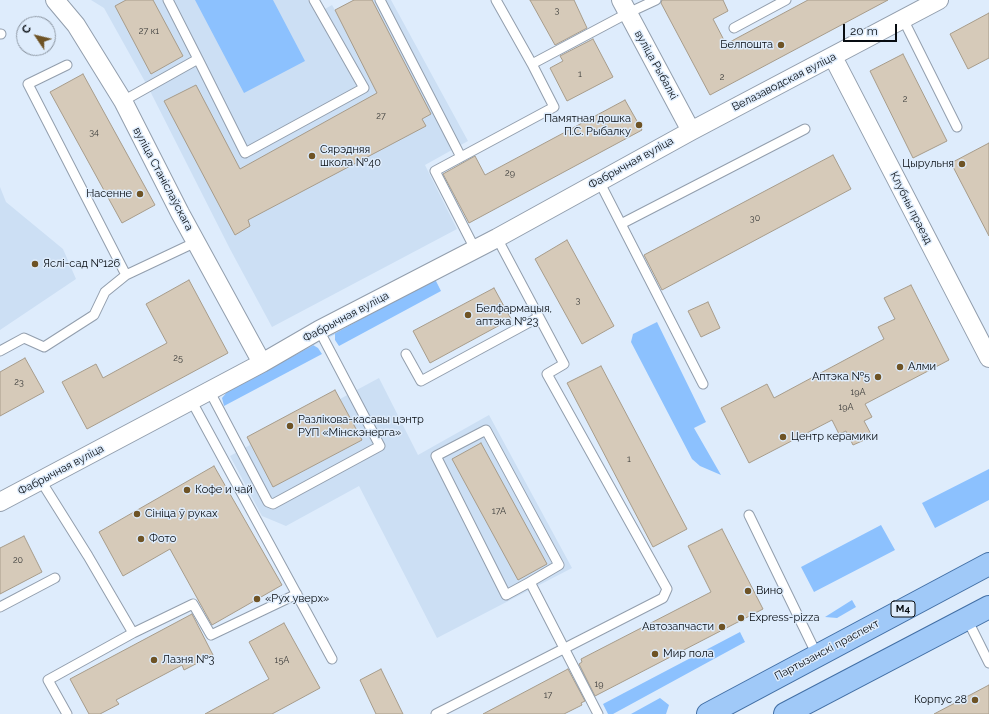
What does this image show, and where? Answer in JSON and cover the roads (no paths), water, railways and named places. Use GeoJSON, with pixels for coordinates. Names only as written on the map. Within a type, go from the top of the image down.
{"type":"FeatureCollection","features":[{"type":"Feature","properties":{"kind":"main road","name":"Партызанскі праспект"},"geometry":{"type":"LineString","coordinates":[[708,714],[989,564]]}},
{"type":"Feature","properties":{"kind":"main road"},"geometry":{"type":"LineString","coordinates":[[785,714],[989,607]]}},
{"type":"Feature","properties":{"kind":"street","name":"вуліца Станіслаўскага"},"geometry":{"type":"LineString","coordinates":[[55,0],[76,25],[123,101],[196,242],[262,363]]}},
{"type":"Feature","properties":{"kind":"street","name":"Велазаводская вуліца"},"geometry":{"type":"LineString","coordinates":[[691,130],[833,57],[910,10],[939,0]]}},
{"type":"Feature","properties":{"kind":"street","name":"вуліца Рыбалкі"},"geometry":{"type":"LineString","coordinates":[[624,7],[691,130]]}},
{"type":"Feature","properties":{"kind":"street","name":"Клубны праезд"},"geometry":{"type":"LineString","coordinates":[[833,57],[989,358]]}},
{"type":"Feature","properties":{"kind":"street","name":"Фабрычная вуліца"},"geometry":{"type":"LineString","coordinates":[[0,502],[262,363],[319,330],[475,250],[691,130]]}},
{"type":"Feature","properties":{"kind":"lane"},"geometry":{"type":"LineString","coordinates":[[168,0],[245,153],[364,88],[314,0]]}},
{"type":"Feature","properties":{"kind":"lane"},"geometry":{"type":"LineString","coordinates":[[380,0],[462,157]]}},
{"type":"Feature","properties":{"kind":"lane"},"geometry":{"type":"LineString","coordinates":[[475,250],[435,171],[554,107],[496,0]]}},
{"type":"Feature","properties":{"kind":"lane"},"geometry":{"type":"LineString","coordinates":[[532,64],[624,7],[656,0]]}},
{"type":"Feature","properties":{"kind":"lane"},"geometry":{"type":"LineString","coordinates":[[734,28],[786,0]]}},
{"type":"Feature","properties":{"kind":"lane"},"geometry":{"type":"LineString","coordinates":[[910,10],[957,127]]}},
{"type":"Feature","properties":{"kind":"lane"},"geometry":{"type":"LineString","coordinates":[[123,101],[198,59]]}},
{"type":"Feature","properties":{"kind":"lane"},"geometry":{"type":"LineString","coordinates":[[67,65],[28,84],[126,275]]}},
{"type":"Feature","properties":{"kind":"lane"},"geometry":{"type":"LineString","coordinates":[[621,224],[805,129]]}},
{"type":"Feature","properties":{"kind":"lane"},"geometry":{"type":"LineString","coordinates":[[599,181],[703,384]]}},
{"type":"Feature","properties":{"kind":"lane"},"geometry":{"type":"LineString","coordinates":[[436,714],[564,650],[663,598],[666,589],[547,374],[564,364],[497,238]]}},
{"type":"Feature","properties":{"kind":"lane"},"geometry":{"type":"LineString","coordinates":[[0,351],[24,338],[44,348],[94,315],[105,292],[126,275],[196,242]]}},
{"type":"Feature","properties":{"kind":"lane"},"geometry":{"type":"LineString","coordinates":[[406,354],[421,381],[539,317]]}},
{"type":"Feature","properties":{"kind":"lane"},"geometry":{"type":"LineString","coordinates":[[209,390],[268,502],[273,504],[380,446],[319,330]]}},
{"type":"Feature","properties":{"kind":"lane"},"geometry":{"type":"LineString","coordinates":[[191,400],[332,659]]}},
{"type":"Feature","properties":{"kind":"lane"},"geometry":{"type":"LineString","coordinates":[[486,430],[559,565],[530,582],[506,595],[436,456],[486,430]]}},
{"type":"Feature","properties":{"kind":"lane"},"geometry":{"type":"LineString","coordinates":[[42,481],[133,633]]}},
{"type":"Feature","properties":{"kind":"lane"},"geometry":{"type":"LineString","coordinates":[[749,515],[817,655]]}},
{"type":"Feature","properties":{"kind":"lane"},"geometry":{"type":"LineString","coordinates":[[0,607],[55,578]]}},
{"type":"Feature","properties":{"kind":"lane"},"geometry":{"type":"LineString","coordinates":[[530,582],[598,714]]}},
{"type":"Feature","properties":{"kind":"lane"},"geometry":{"type":"LineString","coordinates":[[67,714],[48,680],[133,633],[192,604],[211,635],[297,594]]}},
{"type":"Feature","properties":{"kind":"lane"},"geometry":{"type":"LineString","coordinates":[[967,619],[989,663]]}},
{"type":"Feature","properties":{"kind":"place","name":"Белпошта"},"geometry":{"type":"Point","coordinates":[781,45]}},
{"type":"Feature","properties":{"kind":"place","name":"Памятная дошка П.С. Рыбалку"},"geometry":{"type":"Point","coordinates":[639,125]}},
{"type":"Feature","properties":{"kind":"place","name":"Сярэдняя школа №40"},"geometry":{"type":"Point","coordinates":[312,156]}},
{"type":"Feature","properties":{"kind":"place","name":"Цырульня"},"geometry":{"type":"Point","coordinates":[962,164]}},
{"type":"Feature","properties":{"kind":"place","name":"Насенне"},"geometry":{"type":"Point","coordinates":[140,194]}},
{"type":"Feature","properties":{"kind":"place","name":"Яслі-сад №126"},"geometry":{"type":"Point","coordinates":[35,264]}},
{"type":"Feature","properties":{"kind":"place","name":"Белфармацыя, аптэка №23"},"geometry":{"type":"Point","coordinates":[468,315]}},
{"type":"Feature","properties":{"kind":"place","name":"Алми"},"geometry":{"type":"Point","coordinates":[900,367]}},
{"type":"Feature","properties":{"kind":"place","name":"Аптэка №5"},"geometry":{"type":"Point","coordinates":[878,377]}},
{"type":"Feature","properties":{"kind":"place","name":"Разлікова-касавы цэнтр РУП «Мінскэнерга»"},"geometry":{"type":"Point","coordinates":[290,426]}},
{"type":"Feature","properties":{"kind":"place","name":"Центр керамики"},"geometry":{"type":"Point","coordinates":[783,437]}},
{"type":"Feature","properties":{"kind":"place","name":"Кофе и чай"},"geometry":{"type":"Point","coordinates":[187,490]}},
{"type":"Feature","properties":{"kind":"place","name":"Сініца ў руках"},"geometry":{"type":"Point","coordinates":[137,514]}},
{"type":"Feature","properties":{"kind":"place","name":"Фото"},"geometry":{"type":"Point","coordinates":[141,539]}},
{"type":"Feature","properties":{"kind":"place","name":"Вино"},"geometry":{"type":"Point","coordinates":[748,591]}},
{"type":"Feature","properties":{"kind":"place","name":"«Рух уверх»"},"geometry":{"type":"Point","coordinates":[257,599]}},
{"type":"Feature","properties":{"kind":"place","name":"Express-pizza"},"geometry":{"type":"Point","coordinates":[741,618]}},
{"type":"Feature","properties":{"kind":"place","name":"Автозапчасти"},"geometry":{"type":"Point","coordinates":[722,627]}},
{"type":"Feature","properties":{"kind":"place","name":"Мир пола"},"geometry":{"type":"Point","coordinates":[655,654]}},
{"type":"Feature","properties":{"kind":"place","name":"Лазня №3"},"geometry":{"type":"Point","coordinates":[154,660]}},
{"type":"Feature","properties":{"kind":"place","name":"Корпус 28"},"geometry":{"type":"Point","coordinates":[975,700]}}]}
